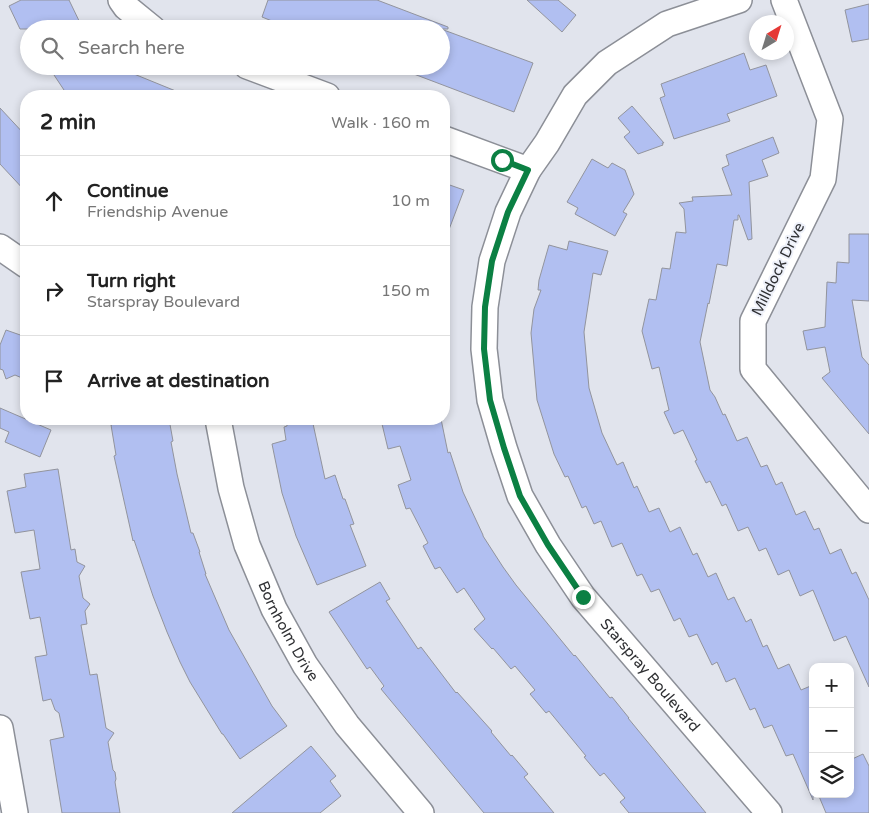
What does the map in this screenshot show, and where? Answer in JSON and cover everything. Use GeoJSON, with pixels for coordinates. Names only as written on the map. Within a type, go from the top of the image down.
{"type":"FeatureCollection","features":[{"type":"Feature","properties":{"kind":"street"},"geometry":{"type":"LineString","coordinates":[[121,0],[126,8],[141,20]]}},
{"type":"Feature","properties":{"kind":"street","name":"Starspray Boulevard"},"geometry":{"type":"LineString","coordinates":[[739,0],[667,24],[607,63],[575,95],[528,170],[508,212],[492,261],[485,307],[484,349],[490,400],[504,448],[520,496],[548,545],[583,597],[769,813]]}},
{"type":"Feature","properties":{"kind":"street","name":"Milldock Drive"},"geometry":{"type":"LineString","coordinates":[[784,0],[830,119],[823,179],[753,321],[753,369],[869,510]]}},
{"type":"Feature","properties":{"kind":"street"},"geometry":{"type":"LineString","coordinates":[[257,75],[272,87],[290,90]]}},
{"type":"Feature","properties":{"kind":"street"},"geometry":{"type":"LineString","coordinates":[[450,141],[528,170]]}},
{"type":"Feature","properties":{"kind":"street","name":"Bornholm Drive"},"geometry":{"type":"LineString","coordinates":[[219,425],[230,488],[247,545],[274,609],[305,666],[347,726],[410,809]]}},
{"type":"Feature","properties":{"kind":"street"},"geometry":{"type":"LineString","coordinates":[[0,728],[15,813]]}},
{"type":"Feature","properties":{"kind":"building"},"geometry":{"type":"Polygon","coordinates":[[[21,0],[69,0],[79,20],[20,20],[20,29],[9,6],[21,0]]]}},
{"type":"Feature","properties":{"kind":"building"},"geometry":{"type":"Polygon","coordinates":[[[268,0],[377,0],[430,20],[270,20],[262,17],[268,0]]]}},
{"type":"Feature","properties":{"kind":"building"},"geometry":{"type":"Polygon","coordinates":[[[527,0],[558,0],[576,15],[562,32],[527,0]]]}},
{"type":"Feature","properties":{"kind":"building"},"geometry":{"type":"Polygon","coordinates":[[[869,4],[869,39],[852,42],[845,10],[869,4]]]}},
{"type":"Feature","properties":{"kind":"building"},"geometry":{"type":"Polygon","coordinates":[[[450,32],[533,63],[514,112],[416,75],[450,75],[450,32]]]}},
{"type":"Feature","properties":{"kind":"building"},"geometry":{"type":"Polygon","coordinates":[[[744,53],[750,70],[766,65],[777,96],[727,114],[730,121],[674,139],[660,98],[665,96],[661,84],[744,53]]]}},
{"type":"Feature","properties":{"kind":"building"},"geometry":{"type":"Polygon","coordinates":[[[54,75],[136,75],[173,90],[64,90],[54,75]]]}},
{"type":"Feature","properties":{"kind":"building"},"geometry":{"type":"Polygon","coordinates":[[[632,106],[664,143],[662,143],[663,145],[638,154],[624,137],[630,132],[618,118],[632,106]]]}},
{"type":"Feature","properties":{"kind":"building"},"geometry":{"type":"Polygon","coordinates":[[[0,108],[20,130],[20,186],[0,164],[0,108]]]}},
{"type":"Feature","properties":{"kind":"building"},"geometry":{"type":"Polygon","coordinates":[[[773,137],[779,153],[762,160],[768,176],[749,182],[752,239],[748,240],[738,215],[738,220],[734,220],[727,266],[717,264],[700,342],[710,390],[723,415],[725,414],[737,441],[747,437],[761,467],[767,465],[776,485],[782,482],[796,515],[805,511],[814,530],[819,528],[830,554],[841,549],[852,574],[856,572],[869,600],[869,687],[846,636],[834,641],[813,590],[800,596],[789,570],[778,575],[766,548],[759,551],[748,527],[738,531],[726,504],[722,506],[710,481],[706,483],[683,430],[674,434],[664,412],[669,410],[659,367],[652,369],[642,331],[649,299],[656,300],[662,268],[670,269],[676,232],[686,233],[684,209],[679,203],[693,201],[692,197],[732,195],[722,168],[729,165],[726,155],[773,137]]]}},
{"type":"Feature","properties":{"kind":"building"},"geometry":{"type":"Polygon","coordinates":[[[592,159],[608,168],[612,163],[625,170],[634,194],[623,212],[627,214],[615,236],[575,214],[578,208],[567,202],[592,159]]]}},
{"type":"Feature","properties":{"kind":"building"},"geometry":{"type":"Polygon","coordinates":[[[450,185],[464,190],[450,227],[450,185]]]}},
{"type":"Feature","properties":{"kind":"building"},"geometry":{"type":"Polygon","coordinates":[[[849,234],[869,234],[869,301],[852,300],[862,357],[869,365],[869,434],[822,378],[830,372],[825,347],[807,350],[803,331],[825,327],[827,282],[836,283],[837,262],[849,263],[849,234]]]}},
{"type":"Feature","properties":{"kind":"building"},"geometry":{"type":"Polygon","coordinates":[[[569,241],[608,251],[601,275],[593,273],[584,332],[589,388],[602,433],[617,465],[623,462],[634,488],[637,486],[649,512],[659,508],[670,532],[680,527],[693,555],[697,553],[708,577],[716,573],[728,600],[734,597],[746,622],[751,619],[763,647],[767,645],[778,669],[789,664],[801,690],[809,687],[809,791],[793,754],[786,756],[772,725],[764,728],[755,708],[750,710],[735,678],[726,682],[717,662],[712,665],[697,634],[689,637],[680,618],[674,621],[659,589],[651,592],[642,574],[637,576],[622,543],[612,547],[601,521],[594,524],[586,506],[582,508],[568,476],[565,477],[554,454],[537,400],[531,333],[534,309],[541,290],[538,290],[539,280],[549,245],[567,250],[569,241]]]}},
{"type":"Feature","properties":{"kind":"building"},"geometry":{"type":"Polygon","coordinates":[[[6,330],[20,335],[20,377],[15,375],[6,379],[3,370],[0,369],[0,345],[6,330]]]}},
{"type":"Feature","properties":{"kind":"building"},"geometry":{"type":"Polygon","coordinates":[[[0,408],[20,417],[20,425],[39,425],[51,430],[40,457],[5,442],[9,432],[0,428],[0,408]]]}},
{"type":"Feature","properties":{"kind":"building"},"geometry":{"type":"Polygon","coordinates":[[[111,425],[170,425],[177,474],[191,533],[193,533],[200,552],[205,574],[229,630],[272,706],[287,726],[240,759],[190,682],[153,596],[133,541],[114,456],[116,455],[111,425]]]}},
{"type":"Feature","properties":{"kind":"building"},"geometry":{"type":"Polygon","coordinates":[[[313,425],[325,479],[335,475],[354,524],[350,525],[366,566],[317,585],[296,536],[282,493],[272,444],[286,440],[284,427],[313,425]]]}},
{"type":"Feature","properties":{"kind":"building"},"geometry":{"type":"Polygon","coordinates":[[[382,425],[442,425],[448,453],[450,452],[463,492],[483,536],[503,567],[574,656],[610,698],[612,697],[706,813],[629,813],[620,802],[625,798],[604,773],[600,776],[549,711],[546,713],[530,694],[535,690],[515,666],[511,669],[474,629],[485,619],[464,588],[457,593],[440,567],[435,569],[423,546],[428,543],[410,508],[406,509],[398,485],[411,480],[400,446],[388,449],[382,425]]]}},
{"type":"Feature","properties":{"kind":"building"},"geometry":{"type":"Polygon","coordinates":[[[58,469],[71,550],[75,549],[77,562],[85,566],[79,576],[83,598],[90,604],[85,611],[87,624],[81,625],[90,675],[97,674],[106,728],[114,733],[108,742],[115,772],[120,813],[62,813],[50,740],[64,737],[59,713],[55,710],[51,699],[43,701],[35,657],[47,655],[40,617],[30,619],[21,572],[40,569],[34,530],[15,533],[7,491],[26,487],[24,474],[58,469]]]}},
{"type":"Feature","properties":{"kind":"building"},"geometry":{"type":"Polygon","coordinates":[[[380,582],[390,599],[386,601],[418,649],[421,647],[456,693],[492,731],[528,774],[524,777],[554,813],[484,813],[381,689],[384,686],[370,667],[367,669],[329,612],[380,582]]]}},
{"type":"Feature","properties":{"kind":"building"},"geometry":{"type":"Polygon","coordinates":[[[311,746],[336,776],[330,781],[341,796],[320,813],[232,813],[311,746]]]}},
{"type":"Feature","properties":{"kind":"building"},"geometry":{"type":"Polygon","coordinates":[[[863,754],[869,766],[869,813],[826,813],[820,798],[854,798],[854,758],[863,754]]]}},
{"type":"Feature","properties":{"kind":"route"},"geometry":{"type":"LineString","coordinates":[[502,160],[528,170],[508,212],[492,261],[485,307],[484,349],[490,400],[520,496],[548,545],[583,597]]}}]}
